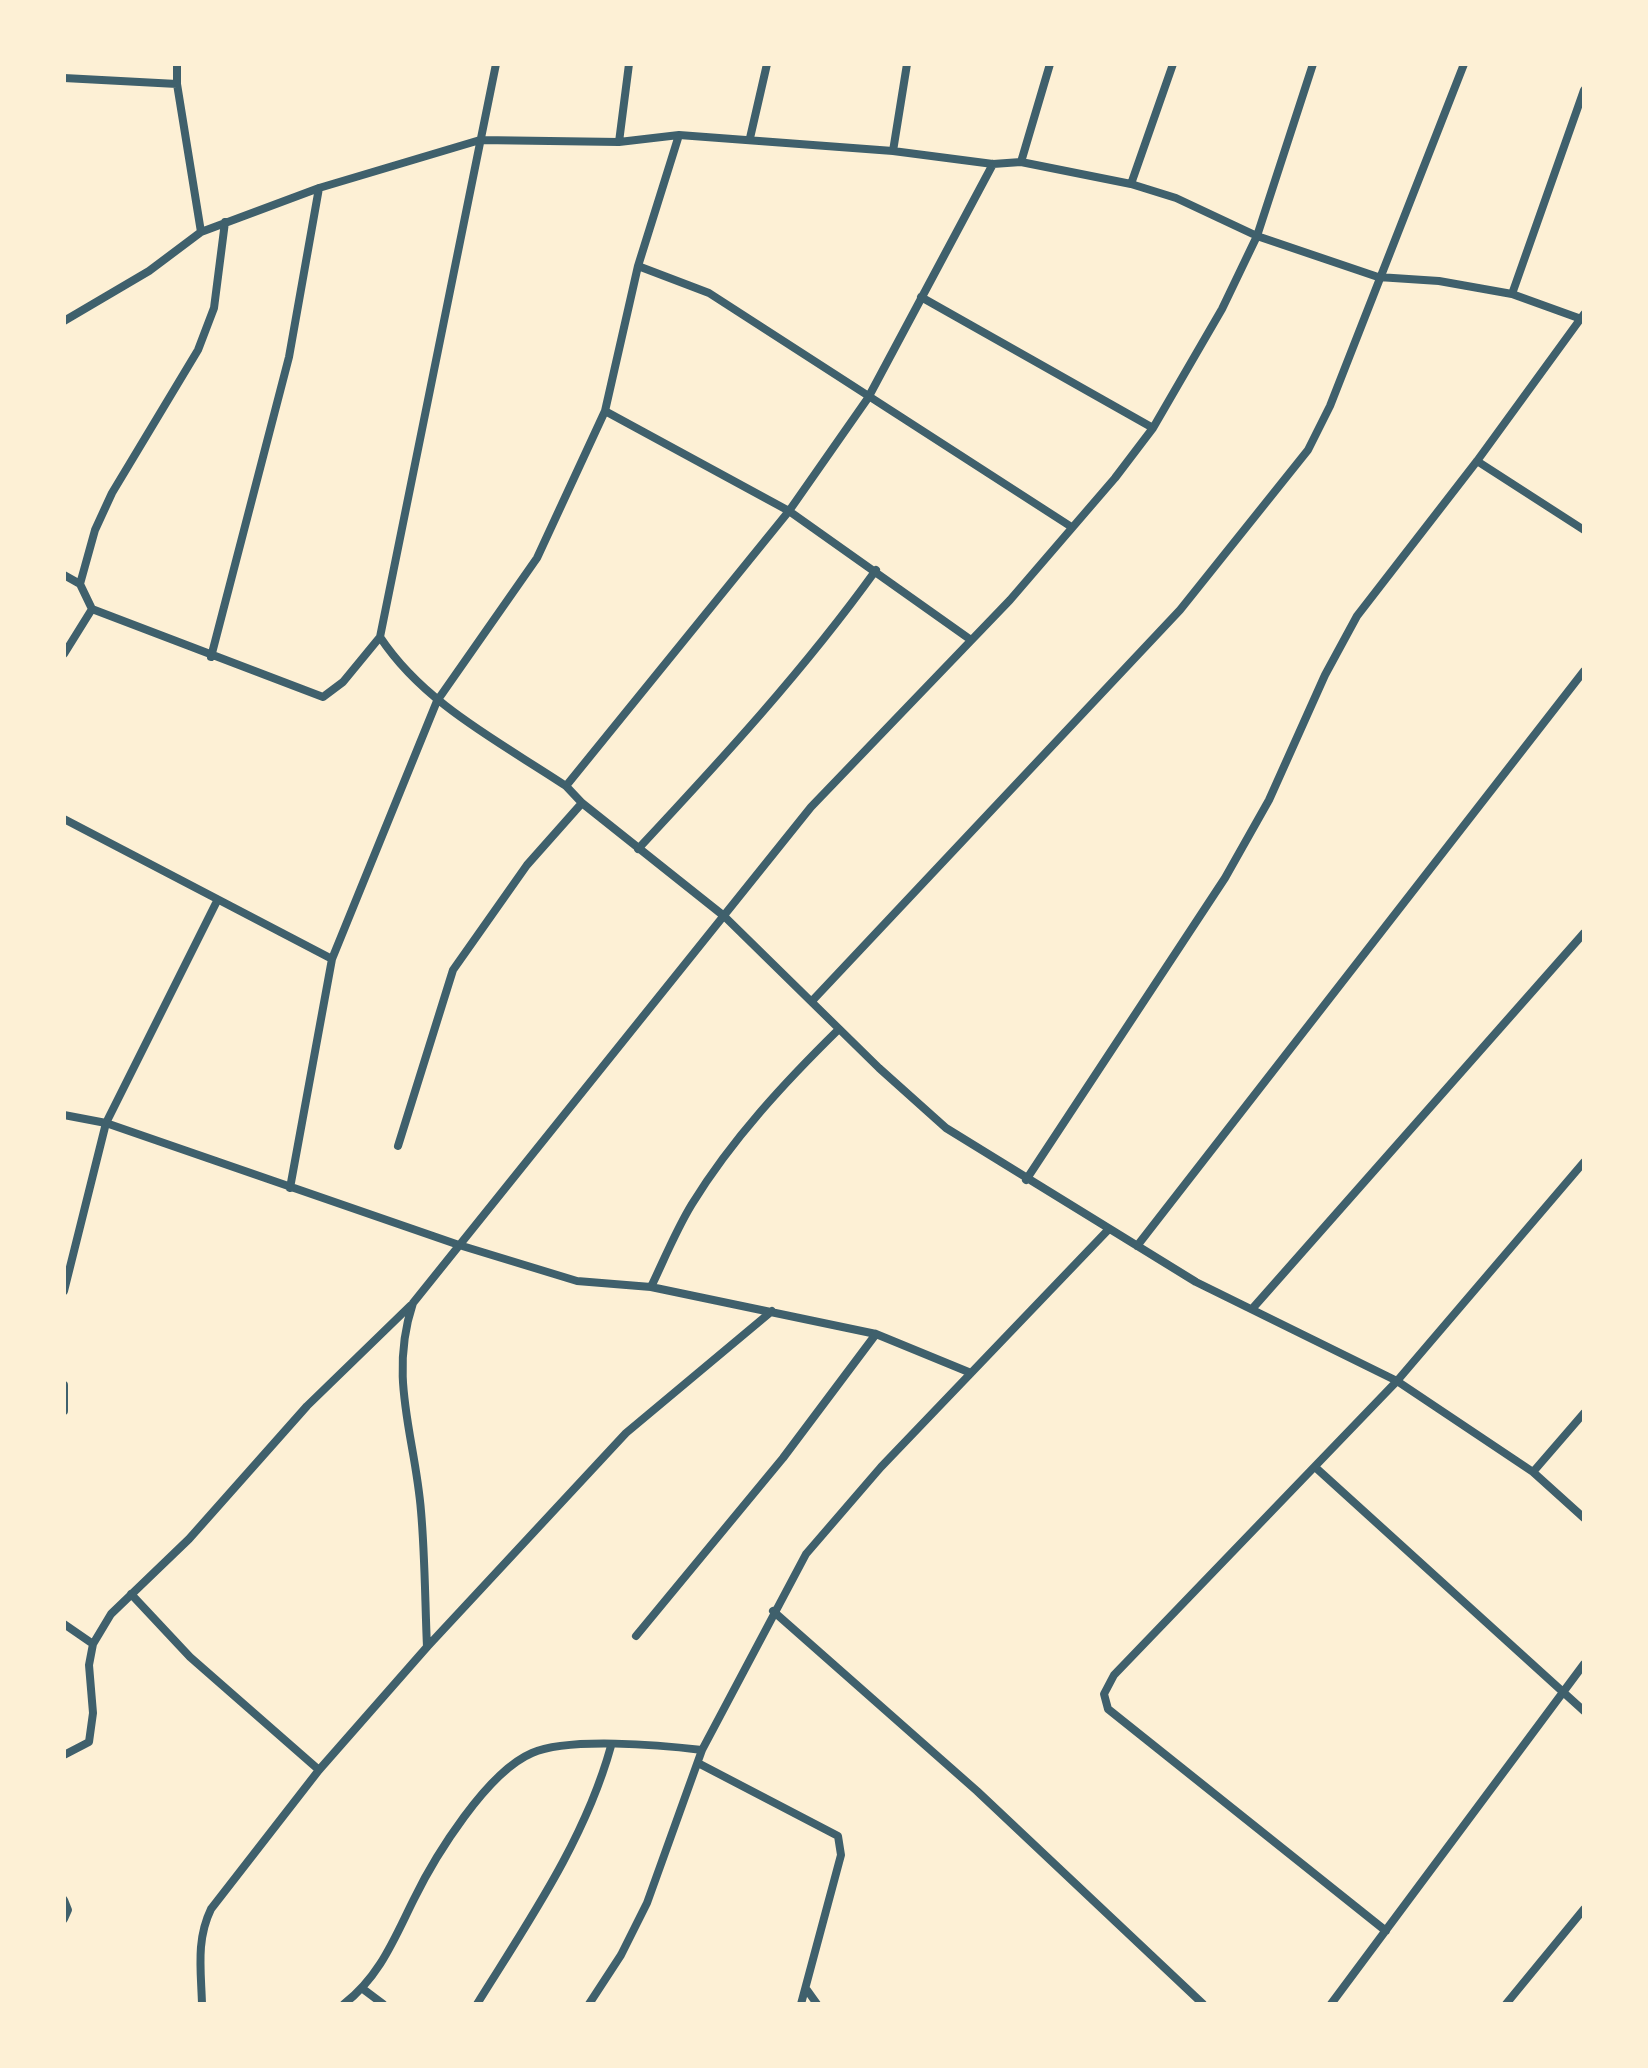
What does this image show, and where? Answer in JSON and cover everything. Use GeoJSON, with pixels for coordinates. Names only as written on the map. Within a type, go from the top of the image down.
{"type":"FeatureCollection","features":[{"type":"Feature","properties":{"kind":"street"},"geometry":{"type":"LineString","coordinates":[[177,64],[177,84],[201,232]]}},
{"type":"Feature","properties":{"kind":"street"},"geometry":{"type":"LineString","coordinates":[[64,575],[80,584],[92,609],[211,657],[323,697],[343,682],[380,637],[496,64]]}},
{"type":"Feature","properties":{"kind":"street"},"geometry":{"type":"LineString","coordinates":[[619,142],[629,64]]}},
{"type":"Feature","properties":{"kind":"street"},"geometry":{"type":"LineString","coordinates":[[750,138],[767,64]]}},
{"type":"Feature","properties":{"kind":"street"},"geometry":{"type":"LineString","coordinates":[[893,151],[907,64]]}},
{"type":"Feature","properties":{"kind":"street"},"geometry":{"type":"LineString","coordinates":[[1021,162],[1050,64]]}},
{"type":"Feature","properties":{"kind":"street"},"geometry":{"type":"LineString","coordinates":[[1131,184],[1173,64]]}},
{"type":"Feature","properties":{"kind":"street"},"geometry":{"type":"LineString","coordinates":[[64,1755],[89,1742],[93,1727],[89,1665],[93,1644],[111,1614],[189,1539],[307,1406],[413,1303],[811,807],[1010,600],[1070,526],[1115,478],[1153,428],[1222,309],[1257,236],[1313,64]]}},
{"type":"Feature","properties":{"kind":"street"},"geometry":{"type":"LineString","coordinates":[[812,1001],[1180,610],[1256,519],[1308,450],[1330,406],[1464,64]]}},
{"type":"Feature","properties":{"kind":"street"},"geometry":{"type":"LineString","coordinates":[[64,78],[177,84]]}},
{"type":"Feature","properties":{"kind":"street"},"geometry":{"type":"LineString","coordinates":[[1512,294],[1584,90]]}},
{"type":"Feature","properties":{"kind":"street"},"geometry":{"type":"LineString","coordinates":[[290,1188],[332,959],[437,701],[537,558],[605,411],[638,266],[679,135]]}},
{"type":"Feature","properties":{"kind":"street"},"geometry":{"type":"LineString","coordinates":[[64,321],[149,271],[201,232],[319,188],[480,140],[619,142],[679,135],[893,151],[993,164],[1021,162],[1131,184],[1176,198],[1257,236],[1378,277],[1439,281],[1512,294],[1583,318],[1357,616],[1325,675],[1269,800],[1225,878],[1026,1180]]}},
{"type":"Feature","properties":{"kind":"street"},"geometry":{"type":"LineString","coordinates":[[566,786],[789,511],[868,398],[993,164]]}},
{"type":"Feature","properties":{"kind":"street"},"geometry":{"type":"LineString","coordinates":[[211,657],[289,357],[319,188]]}},
{"type":"Feature","properties":{"kind":"street"},"geometry":{"type":"LineString","coordinates":[[80,584],[95,530],[112,493],[198,350],[214,308],[225,222]]}},
{"type":"Feature","properties":{"kind":"street"},"geometry":{"type":"LineString","coordinates":[[638,266],[709,293],[1070,526]]}},
{"type":"Feature","properties":{"kind":"street"},"geometry":{"type":"LineString","coordinates":[[921,297],[1153,428]]}},
{"type":"Feature","properties":{"kind":"street"},"geometry":{"type":"LineString","coordinates":[[605,411],[789,511],[971,640]]}},
{"type":"Feature","properties":{"kind":"street"},"geometry":{"type":"LineString","coordinates":[[1477,461],[1584,530]]}},
{"type":"Feature","properties":{"kind":"street"},"geometry":{"type":"LineString","coordinates":[[638,849],[776,699],[826,639],[876,570]]}},
{"type":"Feature","properties":{"kind":"street"},"geometry":{"type":"LineString","coordinates":[[64,654],[92,609]]}},
{"type":"Feature","properties":{"kind":"street"},"geometry":{"type":"LineString","coordinates":[[380,637],[394,659],[437,701],[566,786],[582,803],[724,916],[946,1128],[1196,1282],[1397,1381],[1533,1472],[1584,1518]]}},
{"type":"Feature","properties":{"kind":"street"},"geometry":{"type":"LineString","coordinates":[[1137,1246],[1584,671]]}},
{"type":"Feature","properties":{"kind":"street"},"geometry":{"type":"LineString","coordinates":[[398,1146],[453,970],[527,865],[582,803]]}},
{"type":"Feature","properties":{"kind":"street"},"geometry":{"type":"LineString","coordinates":[[64,819],[332,959]]}},
{"type":"Feature","properties":{"kind":"street"},"geometry":{"type":"LineString","coordinates":[[64,1291],[106,1123],[217,901]]}},
{"type":"Feature","properties":{"kind":"street"},"geometry":{"type":"LineString","coordinates":[[1252,1309],[1584,933]]}},
{"type":"Feature","properties":{"kind":"street"},"geometry":{"type":"LineString","coordinates":[[651,1287],[691,1205],[754,1120],[839,1029]]}},
{"type":"Feature","properties":{"kind":"street"},"geometry":{"type":"LineString","coordinates":[[64,1115],[106,1123],[459,1245],[577,1281],[651,1287],[876,1334],[971,1373]]}},
{"type":"Feature","properties":{"kind":"street"},"geometry":{"type":"LineString","coordinates":[[1386,1931],[1108,1709],[1104,1694],[1114,1675],[1397,1381],[1584,1162]]}},
{"type":"Feature","properties":{"kind":"street"},"geometry":{"type":"LineString","coordinates":[[589,2004],[621,1955],[647,1903],[702,1750],[773,1611],[806,1554],[881,1467],[1108,1230]]}},
{"type":"Feature","properties":{"kind":"street"},"geometry":{"type":"LineString","coordinates":[[413,1303],[403,1334],[400,1363],[406,1422],[421,1508],[427,1647]]}},
{"type":"Feature","properties":{"kind":"street"},"geometry":{"type":"LineString","coordinates":[[202,2004],[199,1948],[203,1926],[211,1909],[319,1770],[427,1647],[626,1433],[772,1311]]}},
{"type":"Feature","properties":{"kind":"street"},"geometry":{"type":"LineString","coordinates":[[636,1636],[783,1458],[876,1334]]}},
{"type":"Feature","properties":{"kind":"street"},"geometry":{"type":"LineString","coordinates":[[64,1385],[64,1411]]}},
{"type":"Feature","properties":{"kind":"street"},"geometry":{"type":"LineString","coordinates":[[1533,1472],[1584,1413]]}},
{"type":"Feature","properties":{"kind":"street"},"geometry":{"type":"LineString","coordinates":[[1315,1467],[1584,1711]]}},
{"type":"Feature","properties":{"kind":"street"},"geometry":{"type":"LineString","coordinates":[[131,1594],[154,1623],[190,1657],[319,1770]]}},
{"type":"Feature","properties":{"kind":"street"},"geometry":{"type":"LineString","coordinates":[[773,1611],[977,1791],[1203,2004]]}},
{"type":"Feature","properties":{"kind":"street"},"geometry":{"type":"LineString","coordinates":[[64,1624],[93,1644]]}},
{"type":"Feature","properties":{"kind":"street"},"geometry":{"type":"LineString","coordinates":[[1331,2004],[1584,1664]]}},
{"type":"Feature","properties":{"kind":"street"},"geometry":{"type":"LineString","coordinates":[[344,2004],[363,1989],[378,1971],[415,1896],[446,1845],[502,1775],[531,1753],[563,1745],[653,1744],[702,1750]]}},
{"type":"Feature","properties":{"kind":"street"},"geometry":{"type":"LineString","coordinates":[[477,2004],[544,1897],[599,1790],[611,1746]]}},
{"type":"Feature","properties":{"kind":"street"},"geometry":{"type":"LineString","coordinates":[[698,1763],[838,1836],[841,1841],[841,1855],[801,2004]]}},
{"type":"Feature","properties":{"kind":"street"},"geometry":{"type":"LineString","coordinates":[[64,1900],[68,1910],[64,1919]]}},
{"type":"Feature","properties":{"kind":"street"},"geometry":{"type":"LineString","coordinates":[[1506,2004],[1584,1909]]}},
{"type":"Feature","properties":{"kind":"street"},"geometry":{"type":"LineString","coordinates":[[363,1989],[383,2004]]}},
{"type":"Feature","properties":{"kind":"street"},"geometry":{"type":"LineString","coordinates":[[807,1990],[817,2004]]}}]}
